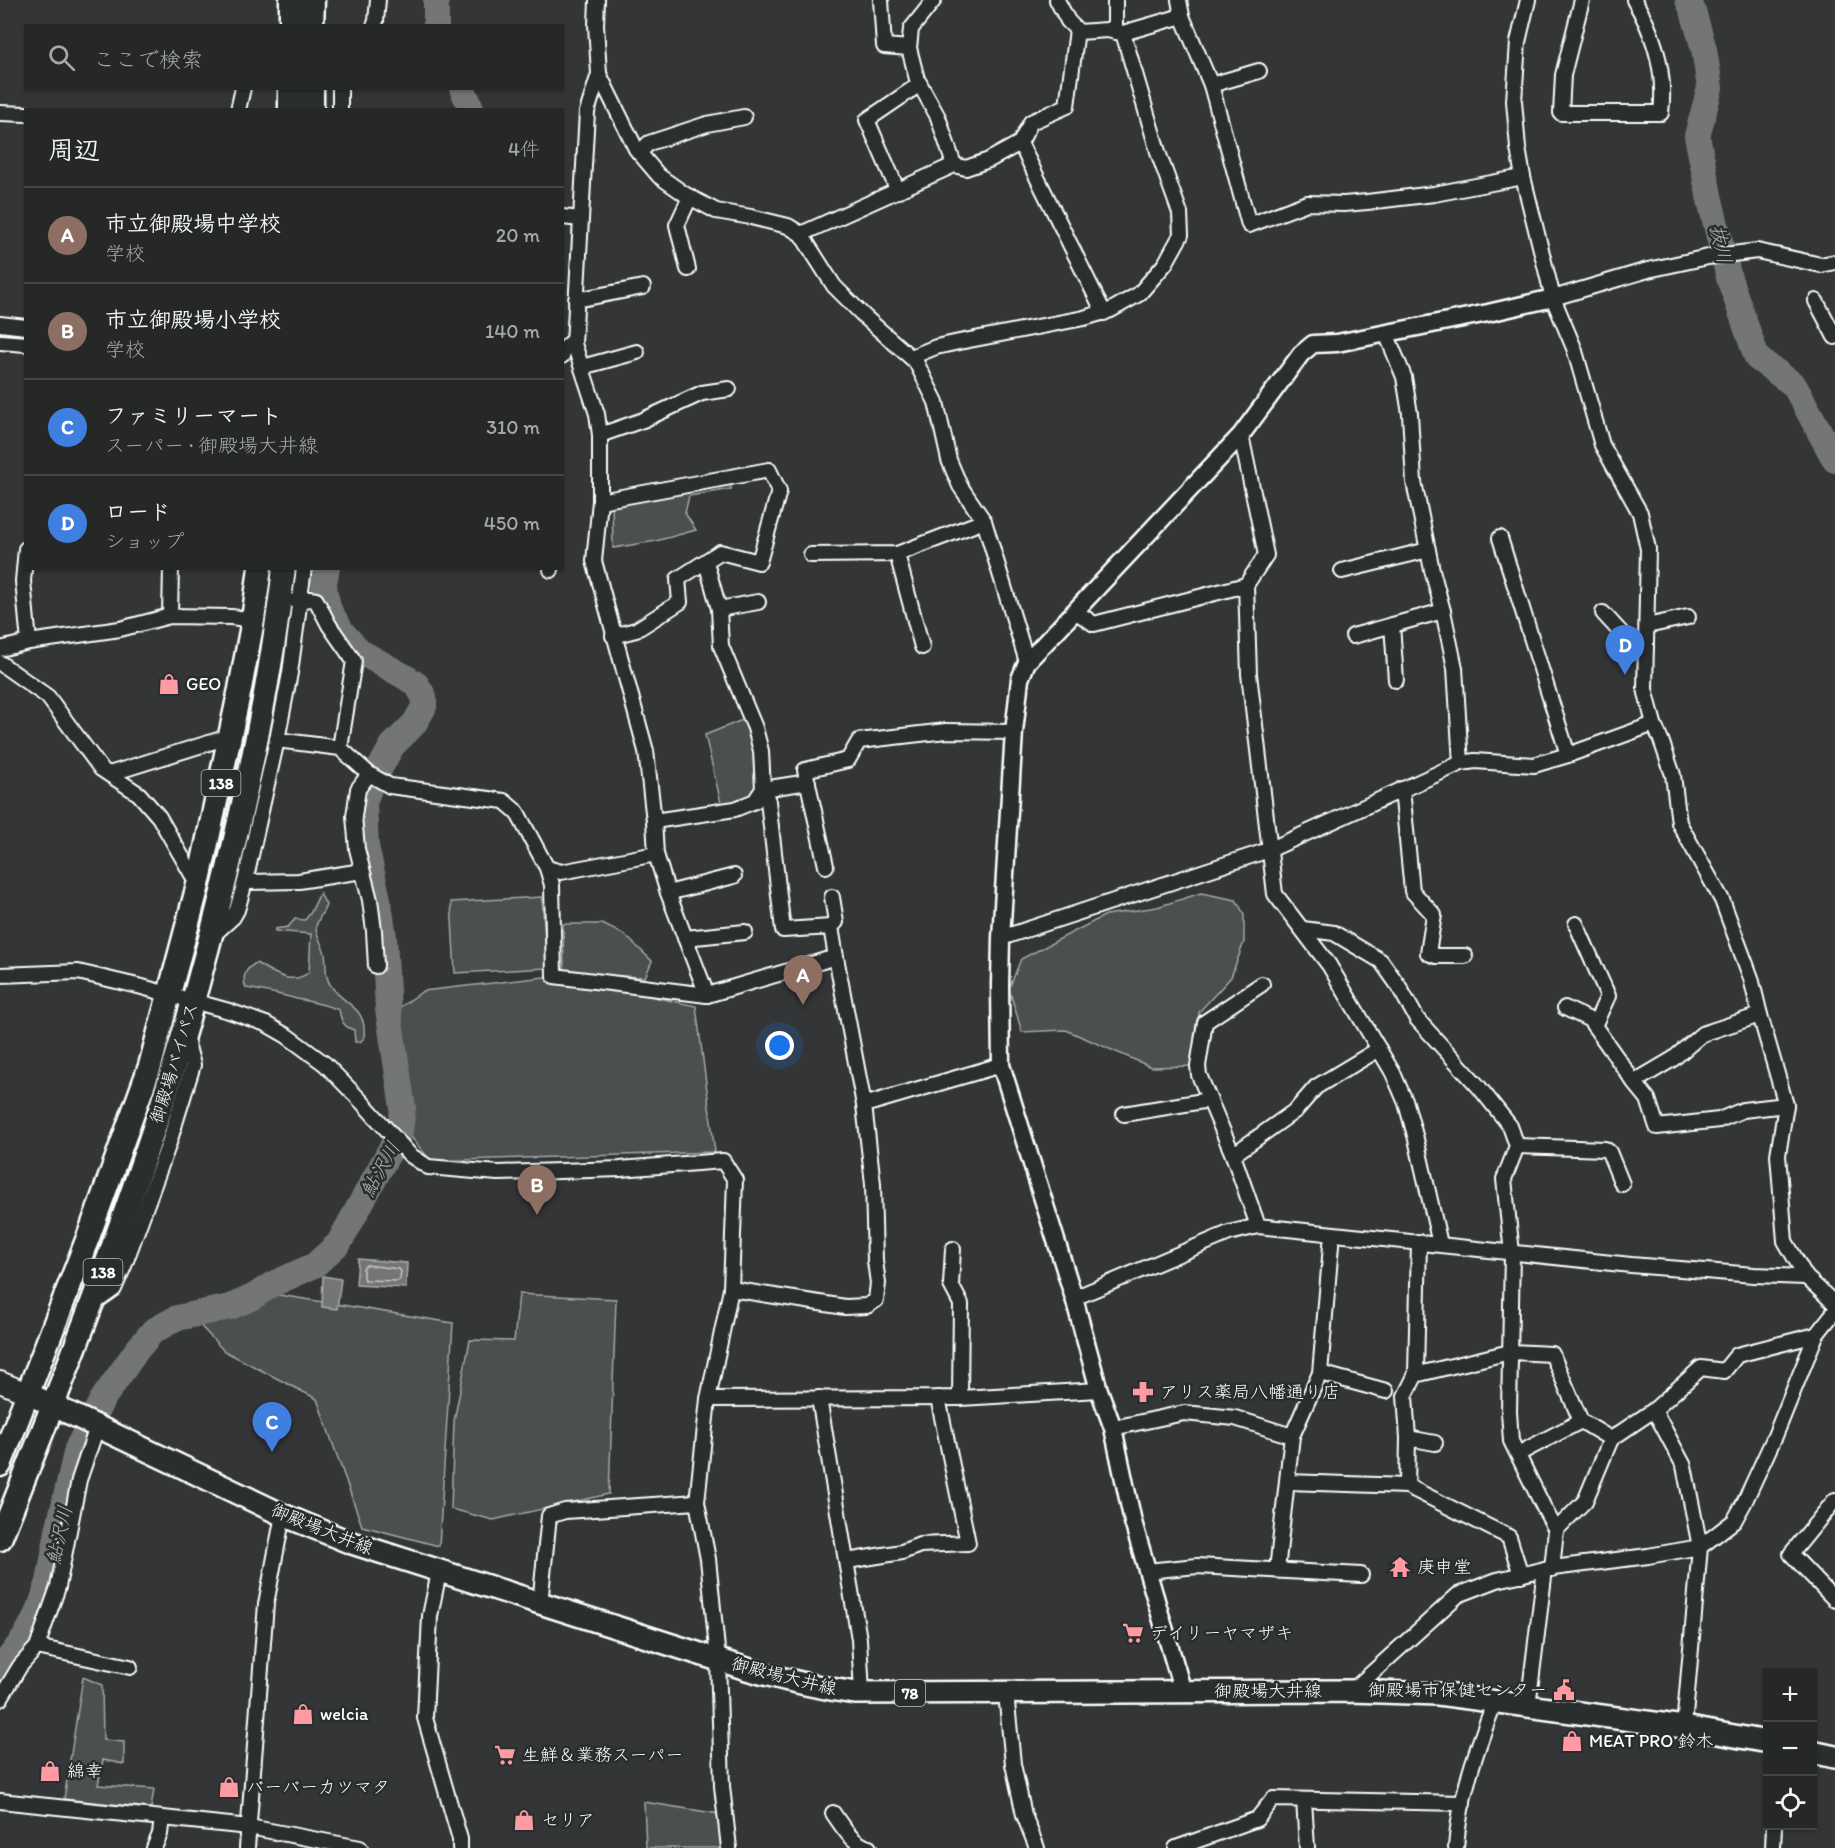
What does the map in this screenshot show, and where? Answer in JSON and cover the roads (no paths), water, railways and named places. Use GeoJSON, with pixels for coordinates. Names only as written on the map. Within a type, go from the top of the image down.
{"type":"FeatureCollection","features":[{"type":"Feature","properties":{"kind":"highway"},"geometry":{"type":"LineString","coordinates":[[291,0],[291,24]]}},
{"type":"Feature","properties":{"kind":"highway"},"geometry":{"type":"LineString","coordinates":[[312,24],[313,0]]}},
{"type":"Feature","properties":{"kind":"highway"},"geometry":{"type":"LineString","coordinates":[[290,90],[290,108]]}},
{"type":"Feature","properties":{"kind":"highway"},"geometry":{"type":"LineString","coordinates":[[312,90],[312,108]]}},
{"type":"Feature","properties":{"kind":"highway","name":"御殿場バイパス"},"geometry":{"type":"LineString","coordinates":[[0,1465],[89,1235],[150,1066],[198,885],[231,736],[253,620],[260,570]]}},
{"type":"Feature","properties":{"kind":"highway","name":"御殿場バイパス"},"geometry":{"type":"LineString","coordinates":[[0,1539],[53,1405],[149,1143],[194,1001],[247,787],[274,649],[291,600],[284,570]]}},
{"type":"Feature","properties":{"kind":"main road"},"geometry":{"type":"LineString","coordinates":[[0,1382],[28,1394]]}},
{"type":"Feature","properties":{"kind":"main road","name":"御殿場大井線"},"geometry":{"type":"LineString","coordinates":[[28,1394],[283,1515],[349,1542],[783,1680],[822,1689],[862,1693],[1352,1691],[1438,1694],[1684,1727],[1763,1741]]}},
{"type":"Feature","properties":{"kind":"main road"},"geometry":{"type":"LineString","coordinates":[[1817,1753],[1835,1757]]}},
{"type":"Feature","properties":{"kind":"street"},"geometry":{"type":"LineString","coordinates":[[375,24],[378,0]]}},
{"type":"Feature","properties":{"kind":"street"},"geometry":{"type":"LineString","coordinates":[[597,0],[599,74],[587,112],[574,340],[597,414],[600,435],[600,501],[594,561],[646,751],[656,854],[668,893],[707,995]]}},
{"type":"Feature","properties":{"kind":"street"},"geometry":{"type":"LineString","coordinates":[[881,0],[884,46],[909,48]]}},
{"type":"Feature","properties":{"kind":"street"},"geometry":{"type":"LineString","coordinates":[[934,0],[911,29],[909,48],[920,84],[938,117],[954,165]]}},
{"type":"Feature","properties":{"kind":"street"},"geometry":{"type":"LineString","coordinates":[[1057,0],[1068,21],[1079,32],[1107,30],[1119,33],[1182,16]]}},
{"type":"Feature","properties":{"kind":"street"},"geometry":{"type":"LineString","coordinates":[[911,357],[959,342],[1104,313],[1139,294],[1165,264],[1181,235],[1180,213],[1119,33],[1115,0]]}},
{"type":"Feature","properties":{"kind":"street"},"geometry":{"type":"LineString","coordinates":[[1179,0],[1182,16],[1211,85],[1249,225],[1307,203],[1344,204],[1390,200],[1523,177]]}},
{"type":"Feature","properties":{"kind":"street"},"geometry":{"type":"LineString","coordinates":[[1528,0],[1518,42],[1514,101],[1523,177],[1553,298],[1574,348],[1602,445],[1640,513],[1648,549],[1645,689],[1654,724],[1673,775],[1679,823],[1722,900],[1751,978],[1786,1105],[1778,1155],[1785,1241],[1806,1277],[1835,1304]]}},
{"type":"Feature","properties":{"kind":"street"},"geometry":{"type":"LineString","coordinates":[[1582,0],[1563,75],[1561,113],[1661,113],[1663,98],[1659,61],[1653,37],[1634,0]]}},
{"type":"Feature","properties":{"kind":"street"},"geometry":{"type":"LineString","coordinates":[[801,234],[954,165],[966,168],[989,160],[1020,143],[1031,122],[1067,106],[1077,30]]}},
{"type":"Feature","properties":{"kind":"street"},"geometry":{"type":"LineString","coordinates":[[1211,85],[1259,71]]}},
{"type":"Feature","properties":{"kind":"street"},"geometry":{"type":"LineString","coordinates":[[599,74],[639,153],[659,176],[716,211],[788,226],[801,234],[834,286],[866,318],[911,357],[936,402],[949,460],[960,486],[984,521],[1027,662]]}},
{"type":"Feature","properties":{"kind":"street"},"geometry":{"type":"LineString","coordinates":[[898,190],[867,120],[920,84]]}},
{"type":"Feature","properties":{"kind":"street"},"geometry":{"type":"LineString","coordinates":[[238,108],[243,90]]}},
{"type":"Feature","properties":{"kind":"street"},"geometry":{"type":"LineString","coordinates":[[340,90],[340,108]]}},
{"type":"Feature","properties":{"kind":"street"},"geometry":{"type":"LineString","coordinates":[[0,112],[24,114]]}},
{"type":"Feature","properties":{"kind":"street"},"geometry":{"type":"LineString","coordinates":[[639,153],[649,143],[707,124],[744,117]]}},
{"type":"Feature","properties":{"kind":"street"},"geometry":{"type":"LineString","coordinates":[[1020,143],[1104,313]]}},
{"type":"Feature","properties":{"kind":"street"},"geometry":{"type":"LineString","coordinates":[[688,270],[676,225],[690,197]]}},
{"type":"Feature","properties":{"kind":"street"},"geometry":{"type":"LineString","coordinates":[[564,217],[580,219]]}},
{"type":"Feature","properties":{"kind":"street"},"geometry":{"type":"LineString","coordinates":[[1183,1692],[1133,1522],[1113,1428],[1099,1390],[1074,1298],[1001,1065],[1001,938],[1014,732],[1020,679],[1027,662],[1241,435],[1296,360],[1313,344],[1337,342],[1488,313],[1553,298],[1648,270],[1708,257],[1757,251],[1821,266],[1835,262]]}},
{"type":"Feature","properties":{"kind":"street"},"geometry":{"type":"LineString","coordinates":[[576,300],[643,287]]}},
{"type":"Feature","properties":{"kind":"street"},"geometry":{"type":"LineString","coordinates":[[1816,301],[1835,337]]}},
{"type":"Feature","properties":{"kind":"street"},"geometry":{"type":"LineString","coordinates":[[0,324],[24,327]]}},
{"type":"Feature","properties":{"kind":"street"},"geometry":{"type":"LineString","coordinates":[[1386,333],[1404,377],[1410,414],[1414,482],[1455,668],[1461,763]]}},
{"type":"Feature","properties":{"kind":"street"},"geometry":{"type":"LineString","coordinates":[[564,349],[574,340]]}},
{"type":"Feature","properties":{"kind":"street"},"geometry":{"type":"LineString","coordinates":[[0,342],[24,344]]}},
{"type":"Feature","properties":{"kind":"street"},"geometry":{"type":"LineString","coordinates":[[582,367],[637,352]]}},
{"type":"Feature","properties":{"kind":"street"},"geometry":{"type":"LineString","coordinates":[[600,435],[643,420],[702,393],[729,389]]}},
{"type":"Feature","properties":{"kind":"street"},"geometry":{"type":"LineString","coordinates":[[1241,435],[1266,555],[1246,585],[1249,674],[1275,894],[1329,965],[1393,1073],[1406,1103],[1440,1244]]}},
{"type":"Feature","properties":{"kind":"street"},"geometry":{"type":"LineString","coordinates":[[600,501],[770,470],[779,491],[759,562],[720,552],[678,579],[680,602],[636,630],[613,636]]}},
{"type":"Feature","properties":{"kind":"street"},"geometry":{"type":"LineString","coordinates":[[810,555],[897,554],[984,521]]}},
{"type":"Feature","properties":{"kind":"street"},"geometry":{"type":"LineString","coordinates":[[1500,538],[1568,755]]}},
{"type":"Feature","properties":{"kind":"street"},"geometry":{"type":"LineString","coordinates":[[1342,571],[1428,550]]}},
{"type":"Feature","properties":{"kind":"street"},"geometry":{"type":"LineString","coordinates":[[897,554],[922,647]]}},
{"type":"Feature","properties":{"kind":"street"},"geometry":{"type":"LineString","coordinates":[[706,562],[719,609],[721,646],[755,728],[762,751],[763,789],[768,801],[783,930],[831,927],[836,922],[832,897]]}},
{"type":"Feature","properties":{"kind":"street"},"geometry":{"type":"LineString","coordinates":[[24,570],[29,642]]}},
{"type":"Feature","properties":{"kind":"street"},"geometry":{"type":"LineString","coordinates":[[170,616],[171,570]]}},
{"type":"Feature","properties":{"kind":"street"},"geometry":{"type":"LineString","coordinates":[[211,936],[233,917],[245,882],[290,673],[291,600],[303,570]]}},
{"type":"Feature","properties":{"kind":"street"},"geometry":{"type":"LineString","coordinates":[[1075,611],[1094,624],[1246,585]]}},
{"type":"Feature","properties":{"kind":"street"},"geometry":{"type":"LineString","coordinates":[[291,600],[316,600],[329,625],[354,661],[340,748]]}},
{"type":"Feature","properties":{"kind":"street"},"geometry":{"type":"LineString","coordinates":[[719,609],[758,602]]}},
{"type":"Feature","properties":{"kind":"street"},"geometry":{"type":"LineString","coordinates":[[1353,636],[1443,611]]}},
{"type":"Feature","properties":{"kind":"street"},"geometry":{"type":"LineString","coordinates":[[1603,613],[1625,638],[1646,648]]}},
{"type":"Feature","properties":{"kind":"street"},"geometry":{"type":"LineString","coordinates":[[0,649],[29,642],[120,629],[170,616],[231,617],[253,620]]}},
{"type":"Feature","properties":{"kind":"street"},"geometry":{"type":"LineString","coordinates":[[1647,626],[1688,617]]}},
{"type":"Feature","properties":{"kind":"street"},"geometry":{"type":"LineString","coordinates":[[1392,625],[1396,680]]}},
{"type":"Feature","properties":{"kind":"street"},"geometry":{"type":"LineString","coordinates":[[0,663],[48,697],[101,769],[139,794],[159,817],[198,885]]}},
{"type":"Feature","properties":{"kind":"street"},"geometry":{"type":"LineString","coordinates":[[1001,938],[1269,850],[1461,763],[1475,761],[1534,765],[1654,724]]}},
{"type":"Feature","properties":{"kind":"street"},"geometry":{"type":"LineString","coordinates":[[826,866],[805,770],[848,760],[859,741],[946,731],[1014,732]]}},
{"type":"Feature","properties":{"kind":"street"},"geometry":{"type":"LineString","coordinates":[[109,774],[231,736]]}},
{"type":"Feature","properties":{"kind":"street"},"geometry":{"type":"LineString","coordinates":[[277,740],[340,748],[369,774],[390,786],[504,801],[517,812],[547,868],[552,885],[554,976],[707,995],[836,957]]}},
{"type":"Feature","properties":{"kind":"street"},"geometry":{"type":"LineString","coordinates":[[369,774],[358,789],[354,816],[357,849],[370,900],[376,966]]}},
{"type":"Feature","properties":{"kind":"street"},"geometry":{"type":"LineString","coordinates":[[654,821],[735,809],[755,801],[763,789],[808,782]]}},
{"type":"Feature","properties":{"kind":"street"},"geometry":{"type":"LineString","coordinates":[[1402,789],[1412,891],[1434,915],[1428,953],[1436,957],[1465,956]]}},
{"type":"Feature","properties":{"kind":"street"},"geometry":{"type":"LineString","coordinates":[[547,868],[561,872],[656,854]]}},
{"type":"Feature","properties":{"kind":"street"},"geometry":{"type":"LineString","coordinates":[[245,882],[299,881],[362,871]]}},
{"type":"Feature","properties":{"kind":"street"},"geometry":{"type":"LineString","coordinates":[[668,893],[734,876]]}},
{"type":"Feature","properties":{"kind":"street"},"geometry":{"type":"LineString","coordinates":[[1576,924],[1608,996],[1594,1026]]}},
{"type":"Feature","properties":{"kind":"street"},"geometry":{"type":"LineString","coordinates":[[731,1289],[845,1307],[867,1306],[876,1300],[878,1283],[875,1261],[873,1184],[864,1105],[831,927]]}},
{"type":"Feature","properties":{"kind":"street"},"geometry":{"type":"LineString","coordinates":[[1303,929],[1334,933],[1381,961],[1417,1019],[1479,1087],[1510,1126],[1517,1146],[1504,1179],[1512,1253],[1509,1412],[1511,1441],[1556,1530]]}},
{"type":"Feature","properties":{"kind":"street"},"geometry":{"type":"LineString","coordinates":[[685,938],[745,932]]}},
{"type":"Feature","properties":{"kind":"street"},"geometry":{"type":"LineString","coordinates":[[0,975],[78,972],[169,994],[266,1024],[287,1035],[325,1064],[410,1155],[428,1167],[498,1173],[620,1169],[723,1161],[735,1180],[731,1289],[708,1399],[697,1502],[708,1559],[718,1659],[722,1785],[729,1848]]}},
{"type":"Feature","properties":{"kind":"street"},"geometry":{"type":"LineString","coordinates":[[1258,1226],[1233,1155],[1199,1075],[1198,1066],[1205,1022],[1262,984]]}},
{"type":"Feature","properties":{"kind":"street"},"geometry":{"type":"LineString","coordinates":[[1565,1008],[1590,1020],[1648,1099],[1657,1127],[1719,1120],[1743,1110],[1786,1105]]}},
{"type":"Feature","properties":{"kind":"street"},"geometry":{"type":"LineString","coordinates":[[1634,1082],[1673,1059],[1702,1034],[1760,1015]]}},
{"type":"Feature","properties":{"kind":"street"},"geometry":{"type":"LineString","coordinates":[[1233,1155],[1296,1110],[1316,1088],[1379,1048]]}},
{"type":"Feature","properties":{"kind":"street"},"geometry":{"type":"LineString","coordinates":[[864,1105],[1001,1065]]}},
{"type":"Feature","properties":{"kind":"street"},"geometry":{"type":"LineString","coordinates":[[1124,1114],[1209,1100]]}},
{"type":"Feature","properties":{"kind":"street"},"geometry":{"type":"LineString","coordinates":[[1517,1146],[1605,1149],[1609,1152],[1622,1184]]}},
{"type":"Feature","properties":{"kind":"street"},"geometry":{"type":"LineString","coordinates":[[1074,1298],[1229,1233],[1258,1226],[1664,1268],[1806,1277]]}},
{"type":"Feature","properties":{"kind":"street"},"geometry":{"type":"LineString","coordinates":[[1277,1570],[1293,1436],[1320,1373],[1332,1234]]}},
{"type":"Feature","properties":{"kind":"street"},"geometry":{"type":"LineString","coordinates":[[1407,1486],[1408,1438],[1405,1396],[1415,1375],[1419,1242]]}},
{"type":"Feature","properties":{"kind":"street"},"geometry":{"type":"LineString","coordinates":[[952,1249],[951,1285],[961,1304],[960,1398]]}},
{"type":"Feature","properties":{"kind":"street"},"geometry":{"type":"LineString","coordinates":[[1352,1691],[1458,1595],[1497,1580],[1548,1569],[1700,1547],[1734,1521],[1775,1436],[1816,1335],[1835,1311]]}},
{"type":"Feature","properties":{"kind":"street"},"geometry":{"type":"LineString","coordinates":[[1528,1706],[1556,1530],[1585,1501],[1611,1439],[1654,1410],[1701,1368],[1724,1371],[1737,1355],[1816,1335]]}},
{"type":"Feature","properties":{"kind":"street"},"geometry":{"type":"LineString","coordinates":[[1415,1375],[1510,1352],[1552,1354],[1581,1421],[1611,1439]]}},
{"type":"Feature","properties":{"kind":"street"},"geometry":{"type":"LineString","coordinates":[[1320,1373],[1386,1390]]}},
{"type":"Feature","properties":{"kind":"street"},"geometry":{"type":"LineString","coordinates":[[708,1399],[960,1398],[1099,1390]]}},
{"type":"Feature","properties":{"kind":"street"},"geometry":{"type":"LineString","coordinates":[[819,1398],[860,1639],[862,1693]]}},
{"type":"Feature","properties":{"kind":"street"},"geometry":{"type":"LineString","coordinates":[[847,1561],[902,1552],[920,1545],[968,1543],[938,1398]]}},
{"type":"Feature","properties":{"kind":"street"},"geometry":{"type":"LineString","coordinates":[[1654,1410],[1684,1467],[1700,1547],[1684,1727]]}},
{"type":"Feature","properties":{"kind":"street"},"geometry":{"type":"LineString","coordinates":[[1113,1428],[1184,1413],[1235,1418],[1293,1436]]}},
{"type":"Feature","properties":{"kind":"street"},"geometry":{"type":"LineString","coordinates":[[1518,1454],[1581,1421]]}},
{"type":"Feature","properties":{"kind":"street"},"geometry":{"type":"LineString","coordinates":[[0,1699],[20,1666],[37,1647],[58,1587],[88,1422]]}},
{"type":"Feature","properties":{"kind":"street"},"geometry":{"type":"LineString","coordinates":[[1408,1438],[1435,1443]]}},
{"type":"Feature","properties":{"kind":"street"},"geometry":{"type":"LineString","coordinates":[[1287,1482],[1407,1486],[1509,1537],[1521,1575]]}},
{"type":"Feature","properties":{"kind":"street"},"geometry":{"type":"LineString","coordinates":[[1835,1500],[1791,1554],[1835,1600]]}},
{"type":"Feature","properties":{"kind":"street"},"geometry":{"type":"LineString","coordinates":[[540,1604],[549,1516],[565,1511],[697,1502]]}},
{"type":"Feature","properties":{"kind":"street"},"geometry":{"type":"LineString","coordinates":[[247,1848],[266,1604],[283,1515]]}},
{"type":"Feature","properties":{"kind":"street"},"geometry":{"type":"LineString","coordinates":[[1147,1571],[1197,1566],[1361,1575]]}},
{"type":"Feature","properties":{"kind":"street"},"geometry":{"type":"LineString","coordinates":[[439,1572],[430,1616],[425,1718],[460,1839],[460,1848]]}},
{"type":"Feature","properties":{"kind":"street"},"geometry":{"type":"LineString","coordinates":[[37,1647],[130,1667]]}},
{"type":"Feature","properties":{"kind":"street"},"geometry":{"type":"LineString","coordinates":[[1006,1693],[1013,1764],[1023,1815],[1037,1848]]}},
{"type":"Feature","properties":{"kind":"street"},"geometry":{"type":"LineString","coordinates":[[1456,1848],[1463,1803],[1495,1701]]}},
{"type":"Feature","properties":{"kind":"street"},"geometry":{"type":"LineString","coordinates":[[1176,1848],[1257,1819],[1272,1799],[1463,1803]]}},
{"type":"Feature","properties":{"kind":"street"},"geometry":{"type":"LineString","coordinates":[[1304,1800],[1307,1848]]}},
{"type":"Feature","properties":{"kind":"street"},"geometry":{"type":"LineString","coordinates":[[0,1802],[249,1827],[360,1848]]}},
{"type":"Feature","properties":{"kind":"street"},"geometry":{"type":"LineString","coordinates":[[832,1814],[848,1835],[862,1846],[869,1848]]}},
{"type":"Feature","properties":{"kind":"street"},"geometry":{"type":"LineString","coordinates":[[154,1848],[160,1834],[162,1818]]}},
{"type":"Feature","properties":{"kind":"street"},"geometry":{"type":"LineString","coordinates":[[1773,1830],[1773,1848]]}},
{"type":"Feature","properties":{"kind":"water"},"geometry":{"type":"Polygon","coordinates":[[[358,1259],[407,1263],[406,1288],[356,1285],[358,1259]]]}},
{"type":"Feature","properties":{"kind":"water"},"geometry":{"type":"Polygon","coordinates":[[[323,1276],[341,1279],[337,1309],[322,1307],[323,1276]]]}},
{"type":"Feature","properties":{"kind":"waterway","name":"鮎沢川"},"geometry":{"type":"LineString","coordinates":[[436,0],[436,24]]}},
{"type":"Feature","properties":{"kind":"waterway","name":"抜川"},"geometry":{"type":"LineString","coordinates":[[1688,0],[1704,49],[1710,88],[1697,136],[1729,278],[1757,358],[1794,385],[1835,460]]}},
{"type":"Feature","properties":{"kind":"waterway","name":"鮎沢川"},"geometry":{"type":"LineString","coordinates":[[463,90],[471,108]]}},
{"type":"Feature","properties":{"kind":"waterway","name":"鮎沢川"},"geometry":{"type":"LineString","coordinates":[[0,1670],[25,1637],[38,1614],[49,1582],[77,1449],[102,1400],[137,1350],[153,1331],[177,1318],[230,1307],[315,1265],[339,1243],[400,1132],[403,1108],[388,1009],[384,937],[366,846],[364,803],[370,786],[392,746],[414,724],[424,707],[424,697],[417,685],[359,651],[342,632],[329,610],[325,594],[327,570]]}},
{"type":"Feature","properties":{"kind":"place","name":"ロード"},"geometry":{"type":"Point","coordinates":[1625,675]}},
{"type":"Feature","properties":{"kind":"place","name":"GEO"},"geometry":{"type":"Point","coordinates":[169,684]}},
{"type":"Feature","properties":{"kind":"place","name":"市立御殿場中学校"},"geometry":{"type":"Point","coordinates":[803,1005]}},
{"type":"Feature","properties":{"kind":"place","name":"市立御殿場小学校"},"geometry":{"type":"Point","coordinates":[537,1215]}},
{"type":"Feature","properties":{"kind":"place","name":"アリス薬局八幡通り店"},"geometry":{"type":"Point","coordinates":[1143,1392]}},
{"type":"Feature","properties":{"kind":"place","name":"ファミリーマート"},"geometry":{"type":"Point","coordinates":[272,1452]}},
{"type":"Feature","properties":{"kind":"place","name":"庚申堂"},"geometry":{"type":"Point","coordinates":[1400,1567]}},
{"type":"Feature","properties":{"kind":"place","name":"デイリーヤマザキ"},"geometry":{"type":"Point","coordinates":[1133,1633]}},
{"type":"Feature","properties":{"kind":"place","name":"御殿場市保健センター"},"geometry":{"type":"Point","coordinates":[1564,1690]}},
{"type":"Feature","properties":{"kind":"place","name":"welcia"},"geometry":{"type":"Point","coordinates":[303,1714]}},
{"type":"Feature","properties":{"kind":"place","name":"MEAT PRO 鈴木"},"geometry":{"type":"Point","coordinates":[1572,1741]}},
{"type":"Feature","properties":{"kind":"place","name":"生鮮＆業務スーパー"},"geometry":{"type":"Point","coordinates":[505,1755]}},
{"type":"Feature","properties":{"kind":"place","name":"綿幸"},"geometry":{"type":"Point","coordinates":[50,1771]}},
{"type":"Feature","properties":{"kind":"place","name":"バーバーカツマタ"},"geometry":{"type":"Point","coordinates":[229,1787]}},
{"type":"Feature","properties":{"kind":"place","name":"セリア"},"geometry":{"type":"Point","coordinates":[524,1820]}}]}
